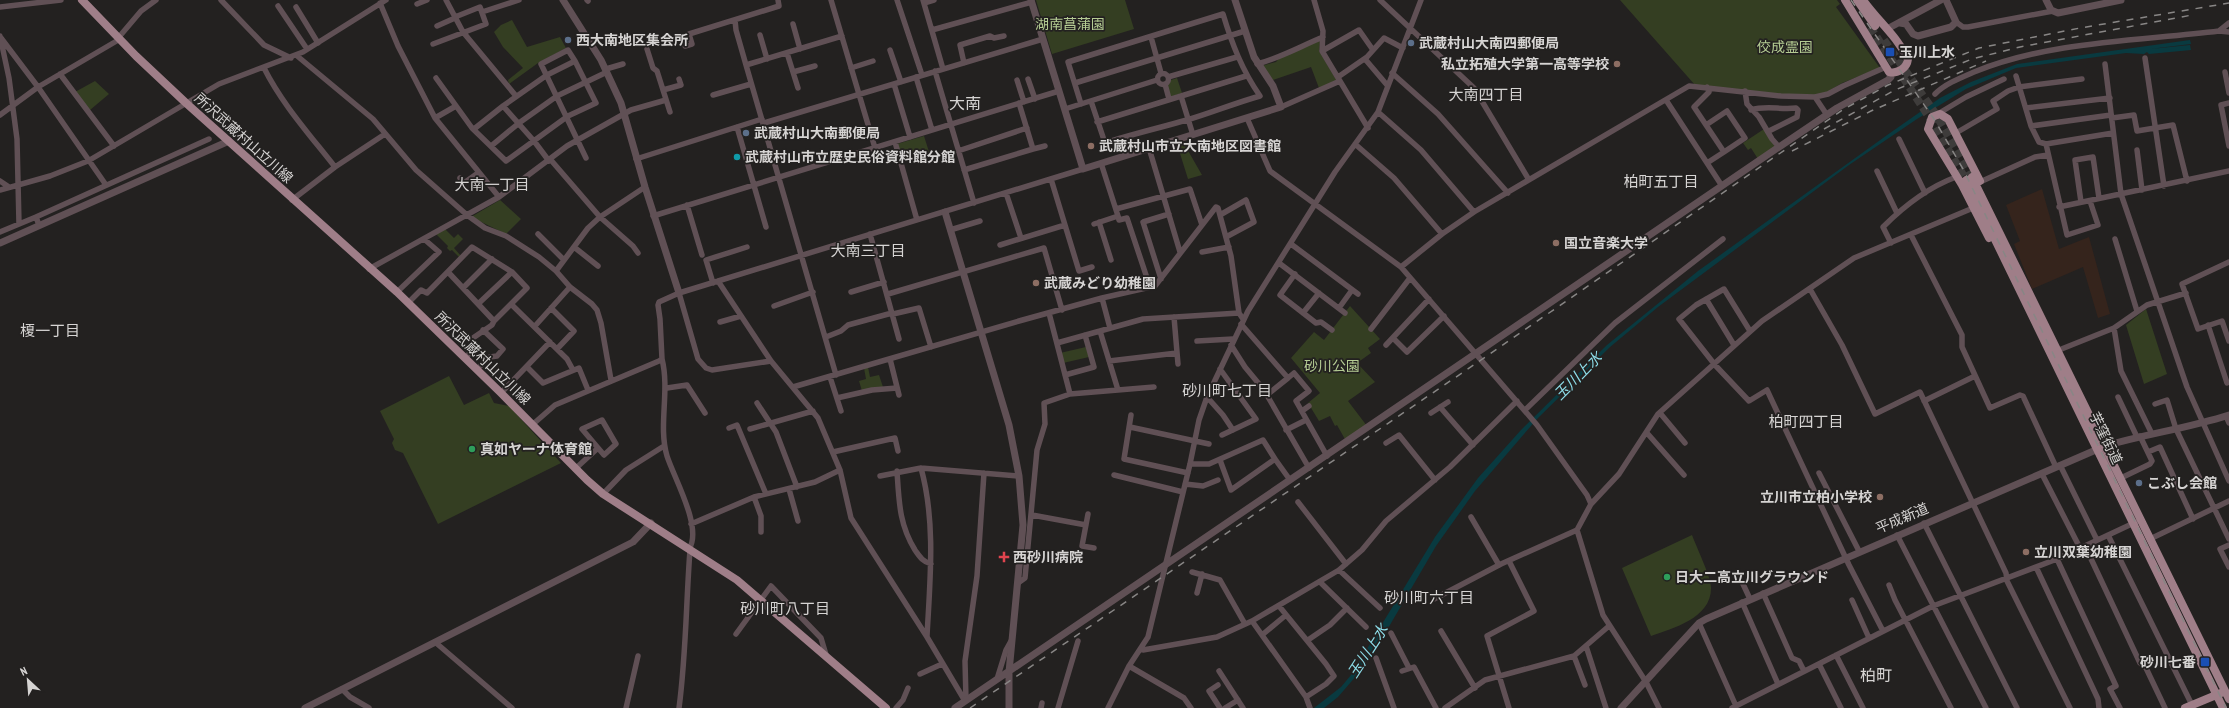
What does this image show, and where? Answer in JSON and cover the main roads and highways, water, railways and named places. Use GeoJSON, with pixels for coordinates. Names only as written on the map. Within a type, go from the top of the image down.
{"type":"FeatureCollection","features":[{"type":"Feature","properties":{"kind":"main road"},"geometry":{"type":"LineString","coordinates":[[1845,0],[1868,35],[1876,52],[1888,70],[1896,72],[1905,67],[1908,59],[1895,38],[1875,17],[1863,0]]}},
{"type":"Feature","properties":{"kind":"main road"},"geometry":{"type":"LineString","coordinates":[[1851,0],[1872,27],[1857,0]]}},
{"type":"Feature","properties":{"kind":"main road","name":"所沢武蔵村山立川線"},"geometry":{"type":"LineString","coordinates":[[84,1],[136,56],[186,103],[292,200],[397,292],[477,369],[575,469],[603,494],[651,523],[737,580],[886,708]]}},
{"type":"Feature","properties":{"kind":"main road"},"geometry":{"type":"LineString","coordinates":[[1942,114],[1948,119],[1956,133],[2007,236],[2017,275],[1990,240],[1974,208],[1928,129],[1929,121],[1936,115],[1942,114]]}},
{"type":"Feature","properties":{"kind":"main road","name":"芋窪街道"},"geometry":{"type":"LineString","coordinates":[[1969,178],[2017,275],[2097,449],[2223,708]]}},
{"type":"Feature","properties":{"kind":"main road","name":"芋窪街道"},"geometry":{"type":"LineString","coordinates":[[2017,275],[2059,350],[2150,538],[2227,690],[2229,699]]}},
{"type":"Feature","properties":{"kind":"main road"},"geometry":{"type":"LineString","coordinates":[[2188,706],[2227,690]]}},
{"type":"Feature","properties":{"kind":"water"},"geometry":{"type":"Polygon","coordinates":[[[2190,40],[2191,44],[2150,49],[2190,45],[2191,50],[2149,54],[2147,52],[2144,54],[2126,53],[2016,68],[1966,89],[1917,119],[1849,165],[1658,307],[1610,347],[1537,419],[1475,491],[1436,546],[1387,630],[1357,675],[1338,697],[1324,708],[1314,708],[1341,687],[1351,675],[1435,537],[1478,478],[1521,430],[1607,345],[1698,271],[1940,98],[1971,82],[2017,64],[2190,40]]]}},
{"type":"Feature","properties":{"kind":"tunnel"},"geometry":{"type":"LineString","coordinates":[[1870,27],[1929,117],[1966,180]]}},
{"type":"Feature","properties":{"kind":"tunnel"},"geometry":{"type":"LineString","coordinates":[[1884,40],[1935,113],[1972,177]]}},
{"type":"Feature","properties":{"kind":"railway"},"geometry":{"type":"LineString","coordinates":[[1851,0],[1934,119],[1963,169],[2226,708]]}},
{"type":"Feature","properties":{"kind":"railway"},"geometry":{"type":"LineString","coordinates":[[970,708],[1481,360],[1844,109],[1888,85],[1979,48],[2080,28],[2229,3]]}},
{"type":"Feature","properties":{"kind":"railway"},"geometry":{"type":"LineString","coordinates":[[1824,129],[1895,90],[1972,59],[2020,47],[2192,15]]}},
{"type":"Feature","properties":{"kind":"railway"},"geometry":{"type":"LineString","coordinates":[[1792,151],[1871,111],[1986,61]]}},
{"type":"Feature","properties":{"kind":"place","name":"西大南地区集会所"},"geometry":{"type":"Point","coordinates":[568,40]}},
{"type":"Feature","properties":{"kind":"place","name":"武蔵村山大南四郵便局"},"geometry":{"type":"Point","coordinates":[1411,43]}},
{"type":"Feature","properties":{"kind":"place","name":"玉川上水"},"geometry":{"type":"Point","coordinates":[1890,52]}},
{"type":"Feature","properties":{"kind":"place","name":"私立拓殖大学第一高等学校"},"geometry":{"type":"Point","coordinates":[1617,64]}},
{"type":"Feature","properties":{"kind":"place","name":"武蔵村山大南郵便局"},"geometry":{"type":"Point","coordinates":[746,133]}},
{"type":"Feature","properties":{"kind":"place","name":"武蔵村山市立大南地区図書館"},"geometry":{"type":"Point","coordinates":[1091,146]}},
{"type":"Feature","properties":{"kind":"place","name":"武蔵村山市立歴史民俗資料館分館"},"geometry":{"type":"Point","coordinates":[737,157]}},
{"type":"Feature","properties":{"kind":"place","name":"国立音楽大学"},"geometry":{"type":"Point","coordinates":[1556,243]}},
{"type":"Feature","properties":{"kind":"place","name":"武蔵みどり幼稚園"},"geometry":{"type":"Point","coordinates":[1036,283]}},
{"type":"Feature","properties":{"kind":"place","name":"真如ヤーナ体育館"},"geometry":{"type":"Point","coordinates":[472,449]}},
{"type":"Feature","properties":{"kind":"place","name":"こぶし会館"},"geometry":{"type":"Point","coordinates":[2139,483]}},
{"type":"Feature","properties":{"kind":"place","name":"立川市立柏小学校"},"geometry":{"type":"Point","coordinates":[1880,497]}},
{"type":"Feature","properties":{"kind":"place","name":"立川双葉幼稚園"},"geometry":{"type":"Point","coordinates":[2026,552]}},
{"type":"Feature","properties":{"kind":"place","name":"西砂川病院"},"geometry":{"type":"Point","coordinates":[1004,557]}},
{"type":"Feature","properties":{"kind":"place","name":"日大二高立川グラウンド"},"geometry":{"type":"Point","coordinates":[1667,577]}},
{"type":"Feature","properties":{"kind":"place","name":"砂川七番"},"geometry":{"type":"Point","coordinates":[2205,662]}},
{"type":"Feature","properties":{"kind":"district","name":"大南四丁目"},"geometry":{"type":"Point","coordinates":[1486,95]}},
{"type":"Feature","properties":{"kind":"district","name":"大南"},"geometry":{"type":"Point","coordinates":[965,103]}},
{"type":"Feature","properties":{"kind":"district","name":"柏町五丁目"},"geometry":{"type":"Point","coordinates":[1661,182]}},
{"type":"Feature","properties":{"kind":"district","name":"大南一丁目"},"geometry":{"type":"Point","coordinates":[492,185]}},
{"type":"Feature","properties":{"kind":"district","name":"大南三丁目"},"geometry":{"type":"Point","coordinates":[868,251]}},
{"type":"Feature","properties":{"kind":"district","name":"榎一丁目"},"geometry":{"type":"Point","coordinates":[50,331]}},
{"type":"Feature","properties":{"kind":"district","name":"砂川町七丁目"},"geometry":{"type":"Point","coordinates":[1227,391]}},
{"type":"Feature","properties":{"kind":"district","name":"柏町四丁目"},"geometry":{"type":"Point","coordinates":[1806,422]}},
{"type":"Feature","properties":{"kind":"district","name":"砂川町六丁目"},"geometry":{"type":"Point","coordinates":[1429,598]}},
{"type":"Feature","properties":{"kind":"district","name":"砂川町八丁目"},"geometry":{"type":"Point","coordinates":[785,609]}},
{"type":"Feature","properties":{"kind":"district","name":"柏町"},"geometry":{"type":"Point","coordinates":[1876,675]}},
{"type":"Feature","properties":{"kind":"park label","name":"湖南菖蒲園"},"geometry":{"type":"Point","coordinates":[1070,24]}},
{"type":"Feature","properties":{"kind":"park label","name":"佼成霊園"},"geometry":{"type":"Point","coordinates":[1785,47]}},
{"type":"Feature","properties":{"kind":"park label","name":"砂川公園"},"geometry":{"type":"Point","coordinates":[1332,366]}}]}
